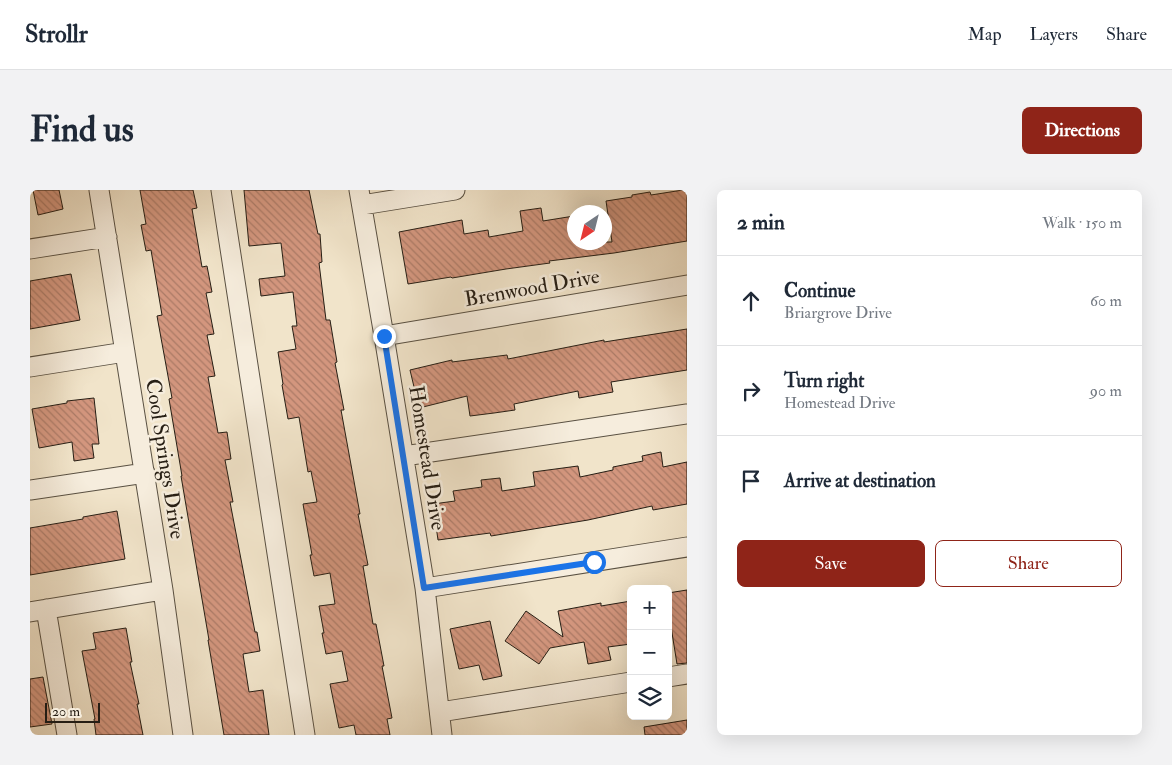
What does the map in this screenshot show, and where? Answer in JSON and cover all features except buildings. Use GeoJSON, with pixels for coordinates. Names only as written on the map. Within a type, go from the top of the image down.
{"type":"FeatureCollection","features":[{"type":"Feature","properties":{"kind":"street","name":"Cool Springs Drive"},"geometry":{"type":"LineString","coordinates":[[100,190],[163,590],[183,735]]}},
{"type":"Feature","properties":{"kind":"street"},"geometry":{"type":"LineString","coordinates":[[220,190],[305,735]]}},
{"type":"Feature","properties":{"kind":"street"},"geometry":{"type":"LineString","coordinates":[[360,198],[455,190]]}},
{"type":"Feature","properties":{"kind":"street","name":"Homestead Drive"},"geometry":{"type":"LineString","coordinates":[[360,198],[404,456],[424,588],[442,735]]}},
{"type":"Feature","properties":{"kind":"street"},"geometry":{"type":"LineString","coordinates":[[30,248],[107,237]]}},
{"type":"Feature","properties":{"kind":"street","name":"Brenwood Drive"},"geometry":{"type":"LineString","coordinates":[[384,336],[687,285]]}},
{"type":"Feature","properties":{"kind":"street"},"geometry":{"type":"LineString","coordinates":[[30,367],[125,352]]}},
{"type":"Feature","properties":{"kind":"street"},"geometry":{"type":"LineString","coordinates":[[404,456],[687,414]]}},
{"type":"Feature","properties":{"kind":"street"},"geometry":{"type":"LineString","coordinates":[[30,490],[145,473]]}},
{"type":"Feature","properties":{"kind":"street"},"geometry":{"type":"LineString","coordinates":[[424,588],[687,547]]}},
{"type":"Feature","properties":{"kind":"street"},"geometry":{"type":"LineString","coordinates":[[67,735],[38,610],[163,590]]}},
{"type":"Feature","properties":{"kind":"street"},"geometry":{"type":"LineString","coordinates":[[672,676],[687,674]]}},
{"type":"Feature","properties":{"kind":"street"},"geometry":{"type":"LineString","coordinates":[[440,712],[627,683]]}},
{"type":"Feature","properties":{"kind":"route"},"geometry":{"type":"LineString","coordinates":[[384,336],[424,588],[594,562]]}}]}
